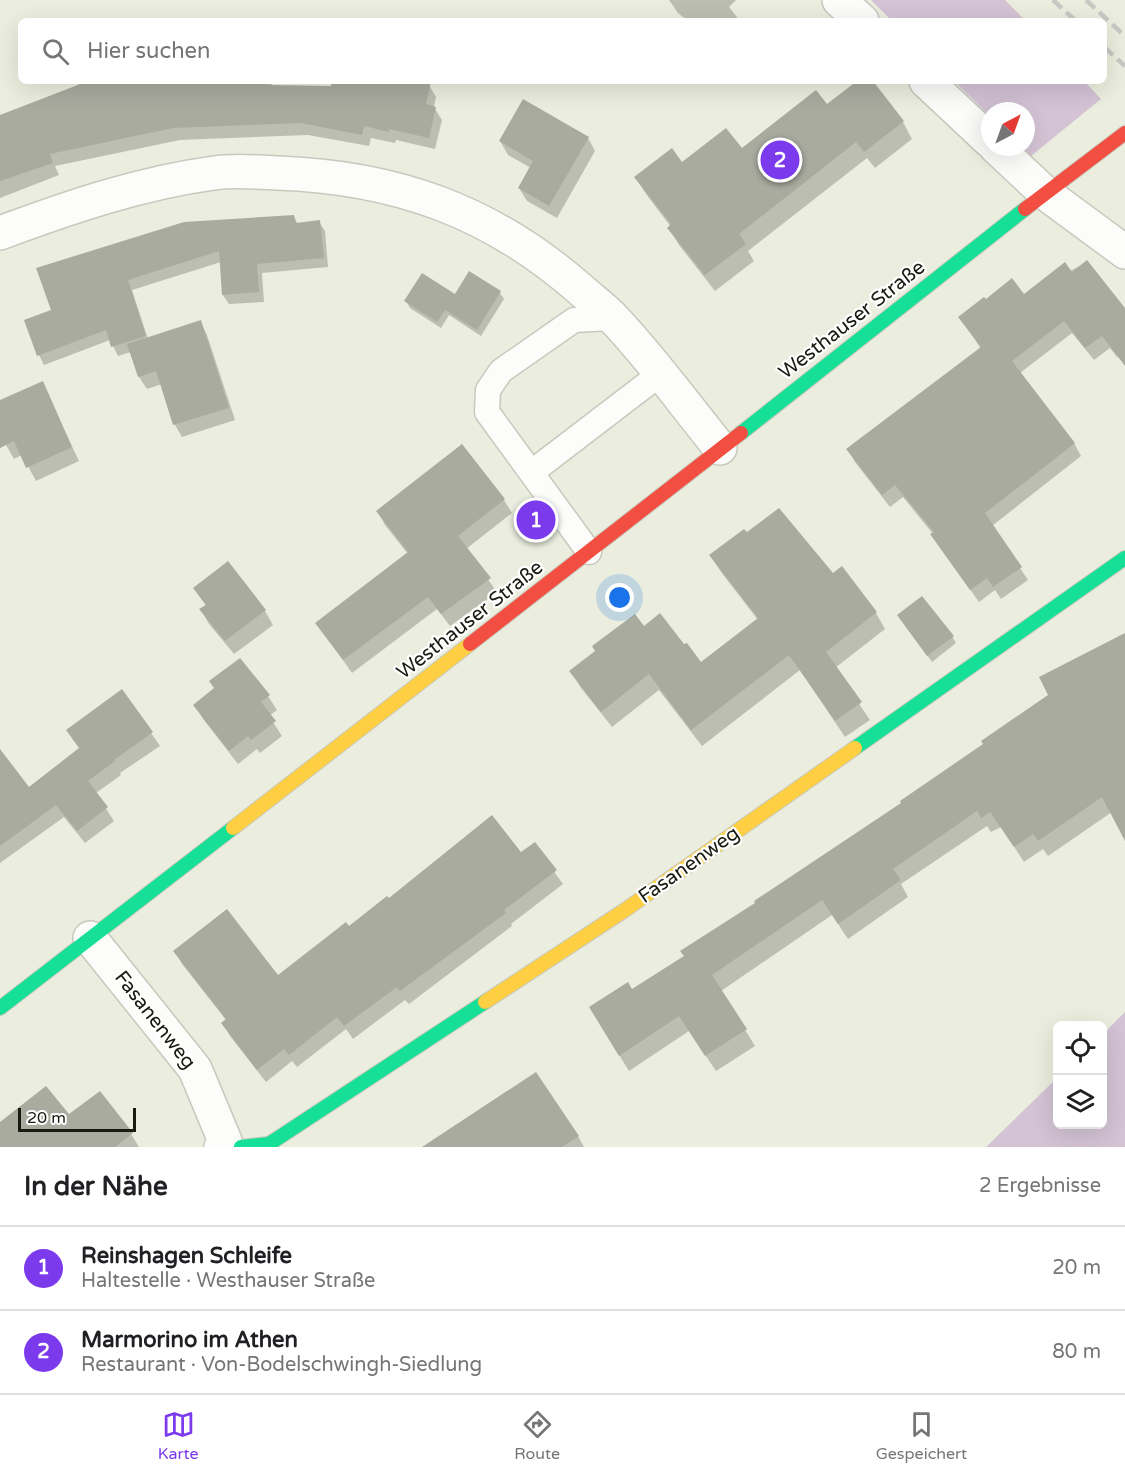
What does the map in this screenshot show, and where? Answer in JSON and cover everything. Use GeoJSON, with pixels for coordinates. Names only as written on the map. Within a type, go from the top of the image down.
{"type":"FeatureCollection","features":[{"type":"Feature","properties":{"kind":"main road","name":"Westhauser Straße"},"geometry":{"type":"LineString","coordinates":[[0,1008],[590,552],[1125,133]]}},
{"type":"Feature","properties":{"kind":"main road","name":"Fasanenweg"},"geometry":{"type":"LineString","coordinates":[[232,1146],[269,1144],[625,910],[1125,558]]}},
{"type":"Feature","properties":{"kind":"street"},"geometry":{"type":"LineString","coordinates":[[839,0],[859,18]]}},
{"type":"Feature","properties":{"kind":"street"},"geometry":{"type":"LineString","coordinates":[[929,84],[981,133]]}},
{"type":"Feature","properties":{"kind":"street"},"geometry":{"type":"LineString","coordinates":[[1008,156],[1051,189],[1125,252]]}},
{"type":"Feature","properties":{"kind":"street"},"geometry":{"type":"LineString","coordinates":[[0,232],[116,193],[174,179],[217,172],[296,174],[382,184],[478,218],[538,255],[562,273],[613,318],[720,448]]}},
{"type":"Feature","properties":{"kind":"street","name":"Fasanenweg"},"geometry":{"type":"LineString","coordinates":[[90,938],[195,1069],[232,1146]]}},
{"type":"Feature","properties":{"kind":"lane"},"geometry":{"type":"LineString","coordinates":[[590,552],[487,412],[488,390],[501,371],[574,320],[613,318]]}},
{"type":"Feature","properties":{"kind":"lane"},"geometry":{"type":"LineString","coordinates":[[532,472],[660,374]]}},
{"type":"Feature","properties":{"kind":"shaded area"},"geometry":{"type":"Polygon","coordinates":[[[871,0],[1005,0],[1023,18],[889,18],[871,0]]]}},
{"type":"Feature","properties":{"kind":"shaded area"},"geometry":{"type":"Polygon","coordinates":[[[957,84],[1087,84],[1101,99],[1035,153],[1035,102],[981,102],[981,107],[957,84]]]}},
{"type":"Feature","properties":{"kind":"shaded area"},"geometry":{"type":"Polygon","coordinates":[[[1125,1012],[1125,1147],[986,1147],[1053,1082],[1053,1129],[1107,1129],[1107,1030],[1125,1012]]]}},
{"type":"Feature","properties":{"kind":"building"},"geometry":{"type":"Polygon","coordinates":[[[80,84],[331,86],[331,84],[430,84],[426,104],[436,107],[429,138],[364,126],[362,135],[301,123],[173,128],[50,154],[53,163],[0,181],[0,115],[80,84]]]}},
{"type":"Feature","properties":{"kind":"building"},"geometry":{"type":"Polygon","coordinates":[[[853,84],[875,84],[904,121],[864,152],[856,142],[739,234],[746,244],[705,275],[667,228],[671,224],[634,177],[672,148],[682,162],[726,128],[742,148],[816,90],[827,104],[853,84]]]}},
{"type":"Feature","properties":{"kind":"building"},"geometry":{"type":"Polygon","coordinates":[[[523,99],[589,137],[549,206],[518,188],[533,161],[499,141],[523,99]]]}},
{"type":"Feature","properties":{"kind":"building"},"geometry":{"type":"Polygon","coordinates":[[[294,215],[296,223],[320,220],[324,258],[257,264],[259,292],[222,295],[219,251],[128,280],[146,336],[111,347],[106,330],[37,356],[24,320],[51,310],[36,268],[184,222],[294,215]]]}},
{"type":"Feature","properties":{"kind":"building"},"geometry":{"type":"Polygon","coordinates":[[[1087,260],[1125,308],[1125,366],[1102,336],[1085,348],[1064,321],[1012,361],[1075,443],[985,513],[1022,567],[993,587],[987,578],[970,590],[930,534],[934,532],[895,485],[882,495],[846,449],[981,347],[958,317],[984,297],[986,299],[1012,278],[1024,294],[1065,262],[1072,272],[1087,260]]]}},
{"type":"Feature","properties":{"kind":"building"},"geometry":{"type":"Polygon","coordinates":[[[469,271],[501,291],[477,330],[445,310],[437,322],[404,301],[422,273],[455,294],[469,271]]]}},
{"type":"Feature","properties":{"kind":"building"},"geometry":{"type":"Polygon","coordinates":[[[201,320],[229,408],[173,425],[156,371],[138,377],[127,344],[201,320]]]}},
{"type":"Feature","properties":{"kind":"building"},"geometry":{"type":"Polygon","coordinates":[[[43,381],[72,447],[26,468],[14,441],[0,448],[0,400],[43,381]]]}},
{"type":"Feature","properties":{"kind":"building"},"geometry":{"type":"Polygon","coordinates":[[[462,444],[505,499],[458,536],[491,578],[441,614],[428,597],[343,660],[315,623],[408,552],[376,511],[462,444]]]}},
{"type":"Feature","properties":{"kind":"building"},"geometry":{"type":"Polygon","coordinates":[[[779,508],[833,573],[842,566],[877,612],[826,652],[862,702],[835,721],[789,655],[691,730],[649,674],[601,712],[569,671],[595,651],[592,646],[635,614],[644,626],[660,613],[701,662],[758,618],[709,555],[744,529],[747,532],[779,508]]]}},
{"type":"Feature","properties":{"kind":"building"},"geometry":{"type":"Polygon","coordinates":[[[228,561],[266,610],[225,641],[199,609],[206,605],[193,588],[228,561]]]}},
{"type":"Feature","properties":{"kind":"building"},"geometry":{"type":"Polygon","coordinates":[[[922,596],[954,636],[927,656],[897,615],[922,596]]]}},
{"type":"Feature","properties":{"kind":"building"},"geometry":{"type":"Polygon","coordinates":[[[1125,633],[1125,841],[1102,797],[1038,841],[1033,834],[1014,847],[990,812],[981,818],[977,811],[893,869],[901,880],[838,924],[822,900],[712,975],[747,1029],[705,1056],[679,1016],[619,1056],[589,1007],[628,982],[632,989],[684,956],[680,951],[755,903],[754,901],[901,803],[900,801],[983,744],[981,741],[1048,695],[1039,677],[1125,633]]]}},
{"type":"Feature","properties":{"kind":"building"},"geometry":{"type":"Polygon","coordinates":[[[240,658],[270,695],[261,702],[276,721],[251,740],[248,736],[229,751],[193,705],[214,688],[209,681],[240,658]]]}},
{"type":"Feature","properties":{"kind":"building"},"geometry":{"type":"Polygon","coordinates":[[[122,689],[153,732],[88,781],[108,807],[77,831],[56,805],[0,846],[0,749],[29,787],[79,748],[66,730],[122,689]]]}},
{"type":"Feature","properties":{"kind":"building"},"geometry":{"type":"Polygon","coordinates":[[[492,815],[521,852],[535,842],[557,870],[504,910],[506,913],[400,991],[397,987],[344,1026],[337,1017],[289,1055],[284,1049],[257,1070],[221,1023],[226,1019],[173,951],[227,909],[278,975],[346,922],[349,926],[387,896],[389,898],[492,815]]]}},
{"type":"Feature","properties":{"kind":"building"},"geometry":{"type":"Polygon","coordinates":[[[536,1072],[579,1136],[562,1147],[422,1147],[536,1072]]]}},
{"type":"Feature","properties":{"kind":"building"},"geometry":{"type":"Polygon","coordinates":[[[46,1086],[69,1114],[100,1091],[133,1133],[115,1147],[0,1147],[0,1122],[46,1086]]]}},
{"type":"Feature","properties":{"kind":"railway"},"geometry":{"type":"LineString","coordinates":[[1053,0],[1073,18]]}},
{"type":"Feature","properties":{"kind":"railway"},"geometry":{"type":"LineString","coordinates":[[1086,0],[1106,18]]}},
{"type":"Feature","properties":{"kind":"railway"},"geometry":{"type":"LineString","coordinates":[[1107,19],[1125,36]]}},
{"type":"Feature","properties":{"kind":"railway"},"geometry":{"type":"LineString","coordinates":[[1107,50],[1125,66]]}},
{"type":"Feature","properties":{"kind":"traffic: fast"},"geometry":{"type":"LineString","coordinates":[[741,433],[1025,209]]}},
{"type":"Feature","properties":{"kind":"traffic: fast"},"geometry":{"type":"LineString","coordinates":[[855,748],[1125,558]]}},
{"type":"Feature","properties":{"kind":"traffic: fast"},"geometry":{"type":"LineString","coordinates":[[0,1008],[233,828]]}},
{"type":"Feature","properties":{"kind":"traffic: fast"},"geometry":{"type":"LineString","coordinates":[[241,1147],[269,1144],[485,1002]]}},
{"type":"Feature","properties":{"kind":"traffic: slow"},"geometry":{"type":"LineString","coordinates":[[233,828],[470,644]]}},
{"type":"Feature","properties":{"kind":"traffic: slow"},"geometry":{"type":"LineString","coordinates":[[485,1002],[625,910],[855,748]]}},
{"type":"Feature","properties":{"kind":"traffic: jam"},"geometry":{"type":"LineString","coordinates":[[1025,209],[1125,133]]}},
{"type":"Feature","properties":{"kind":"traffic: jam"},"geometry":{"type":"LineString","coordinates":[[470,644],[741,433]]}},
{"type":"Feature","properties":{"kind":"place","name":"Marmorino im Athen"},"geometry":{"type":"Point","coordinates":[780,160]}},
{"type":"Feature","properties":{"kind":"place","name":"Reinshagen Schleife"},"geometry":{"type":"Point","coordinates":[536,520]}}]}
